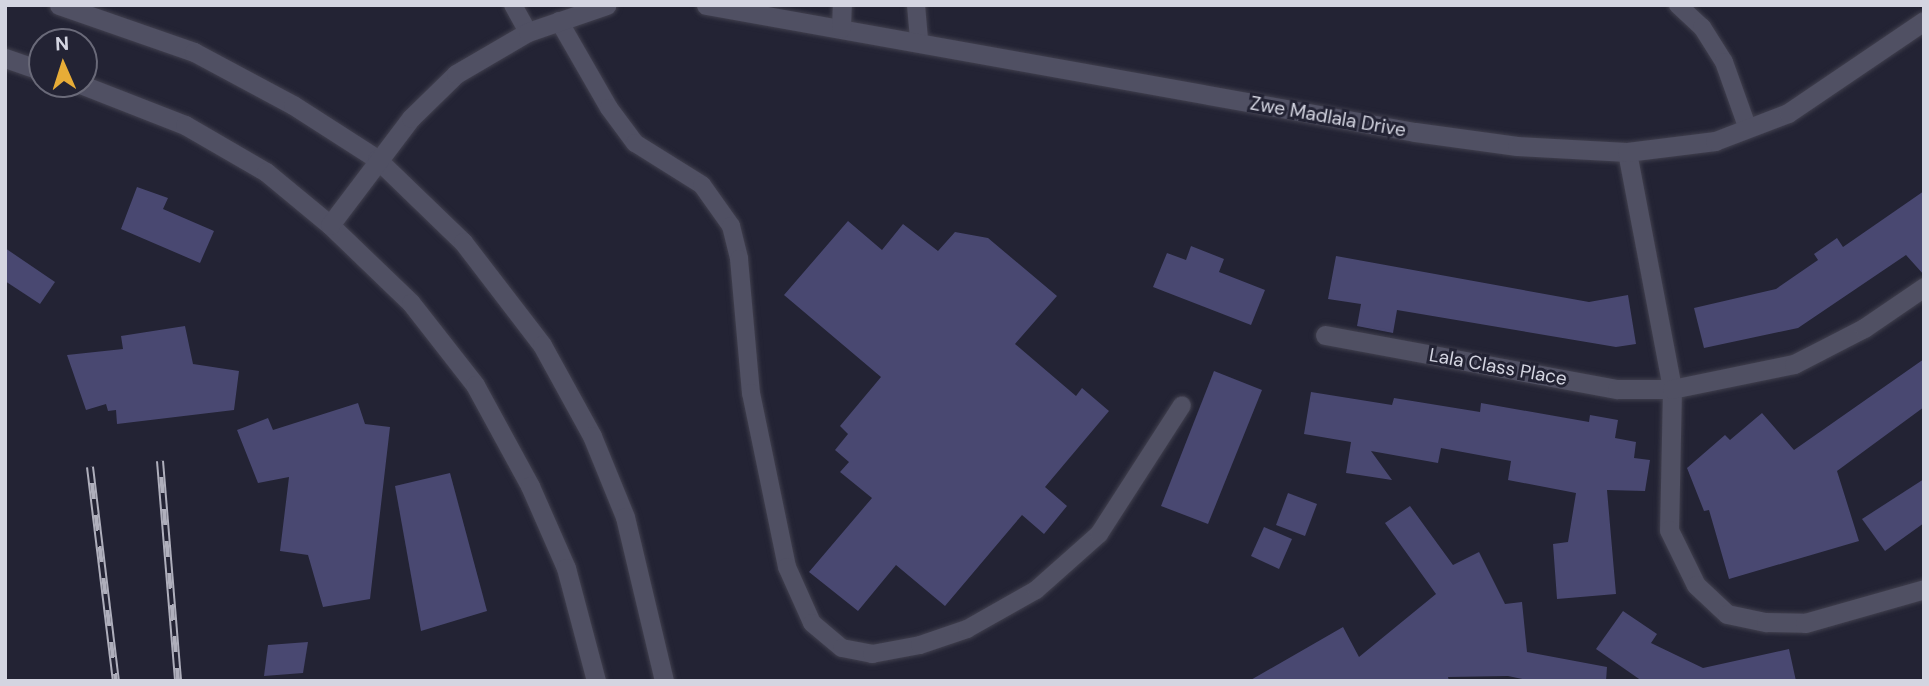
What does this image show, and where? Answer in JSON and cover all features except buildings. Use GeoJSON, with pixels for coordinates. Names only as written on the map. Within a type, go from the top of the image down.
{"type":"FeatureCollection","features":[{"type":"Feature","properties":{"kind":"street"},"geometry":{"type":"LineString","coordinates":[[59,5],[194,52],[293,104],[377,159],[463,242],[542,345],[592,436],[625,517],[664,681]]}},
{"type":"Feature","properties":{"kind":"street"},"geometry":{"type":"LineString","coordinates":[[330,225],[377,159],[456,74],[528,32],[607,5]]}},
{"type":"Feature","properties":{"kind":"street","name":"Zwe Madlala Drive"},"geometry":{"type":"LineString","coordinates":[[706,5],[746,8],[841,28],[1415,132],[1517,146],[1627,152],[1715,141],[1788,113],[1924,22]]}},
{"type":"Feature","properties":{"kind":"street"},"geometry":{"type":"LineString","coordinates":[[841,28],[842,5]]}},
{"type":"Feature","properties":{"kind":"street"},"geometry":{"type":"LineString","coordinates":[[5,58],[28,66]]}},
{"type":"Feature","properties":{"kind":"street"},"geometry":{"type":"LineString","coordinates":[[98,91],[196,132],[266,172],[330,225],[411,303],[475,385],[530,486],[566,568],[596,681]]}},
{"type":"Feature","properties":{"kind":"street"},"geometry":{"type":"LineString","coordinates":[[1627,152],[1672,389],[1669,530],[1696,585],[1727,614],[1766,622],[1805,623],[1924,589]]}},
{"type":"Feature","properties":{"kind":"street","name":"Lala Class Place"},"geometry":{"type":"LineString","coordinates":[[1325,335],[1617,389],[1672,389],[1794,364],[1864,328],[1924,287]]}},
{"type":"Feature","properties":{"kind":"lane"},"geometry":{"type":"LineString","coordinates":[[513,5],[528,32]]}},
{"type":"Feature","properties":{"kind":"lane"},"geometry":{"type":"LineString","coordinates":[[916,5],[919,42]]}},
{"type":"Feature","properties":{"kind":"lane"},"geometry":{"type":"LineString","coordinates":[[1678,5],[1702,27],[1724,62],[1748,128]]}},
{"type":"Feature","properties":{"kind":"lane"},"geometry":{"type":"LineString","coordinates":[[559,21],[609,108],[635,143],[702,185],[731,226],[739,259],[751,393],[787,567],[813,623],[842,648],[872,654],[920,645],[967,629],[1036,590],[1099,534],[1182,405]]}},
{"type":"Feature","properties":{"kind":"railway"},"geometry":{"type":"LineString","coordinates":[[160,461],[178,681]]}},
{"type":"Feature","properties":{"kind":"railway"},"geometry":{"type":"LineString","coordinates":[[90,467],[116,681]]}}]}
